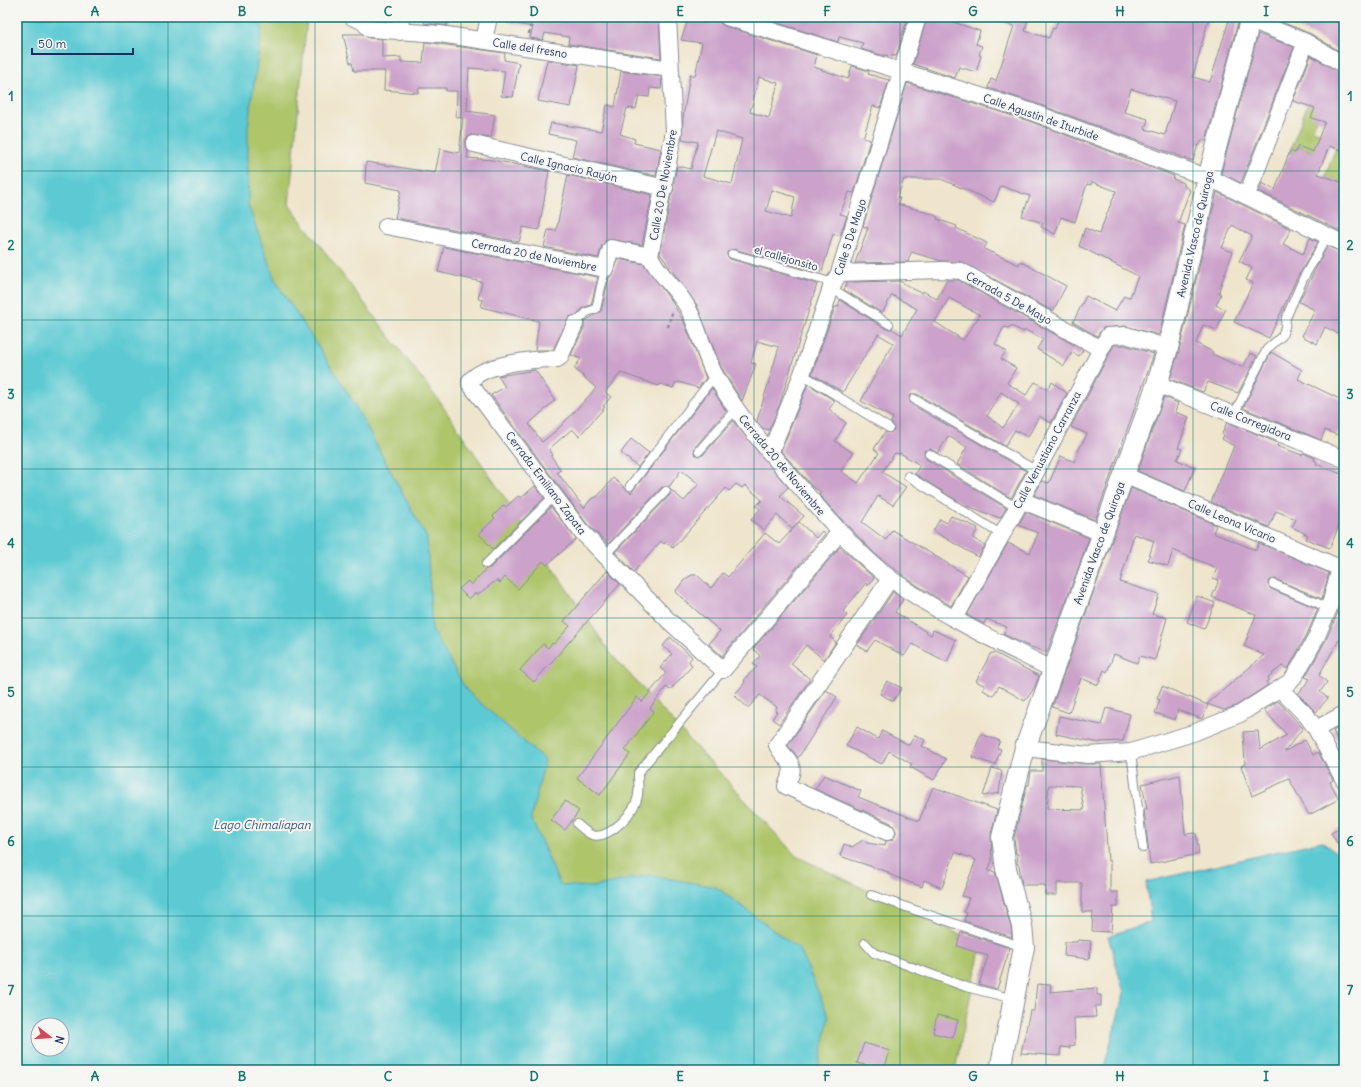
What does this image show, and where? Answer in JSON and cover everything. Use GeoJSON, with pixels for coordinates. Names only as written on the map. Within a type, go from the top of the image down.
{"type":"FeatureCollection","features":[{"type":"Feature","properties":{"kind":"street","name":"Calle del fresno"},"geometry":{"type":"LineString","coordinates":[[352,17],[362,21],[370,29],[397,27],[670,69]]}},
{"type":"Feature","properties":{"kind":"street"},"geometry":{"type":"LineString","coordinates":[[484,40],[489,17]]}},
{"type":"Feature","properties":{"kind":"street","name":"Calle 20 De Noviembre"},"geometry":{"type":"LineString","coordinates":[[650,256],[665,188],[674,131],[668,17]]}},
{"type":"Feature","properties":{"kind":"street","name":"Calle Agustín de Iturbide"},"geometry":{"type":"LineString","coordinates":[[727,17],[1032,112],[1208,178],[1247,195],[1344,244]]}},
{"type":"Feature","properties":{"kind":"street","name":"Calle 5 De Mayo"},"geometry":{"type":"LineString","coordinates":[[770,453],[802,374],[835,281],[918,17]]}},
{"type":"Feature","properties":{"kind":"street"},"geometry":{"type":"LineString","coordinates":[[1251,19],[1306,42],[1344,65]]}},
{"type":"Feature","properties":{"kind":"street","name":"Avenida Vasco de Quiroga"},"geometry":{"type":"LineString","coordinates":[[1000,1070],[1024,947],[1022,926],[1006,868],[1002,837],[1025,748],[1052,669],[1157,384],[1168,348],[1208,178],[1251,19]]}},
{"type":"Feature","properties":{"kind":"street"},"geometry":{"type":"LineString","coordinates":[[1247,195],[1306,42]]}},
{"type":"Feature","properties":{"kind":"street","name":"Calle Ignacio Rayón"},"geometry":{"type":"LineString","coordinates":[[474,144],[665,188]]}},
{"type":"Feature","properties":{"kind":"street","name":"Cerrada 20 de Noviembre"},"geometry":{"type":"LineString","coordinates":[[386,226],[605,269],[611,248],[650,256],[654,265],[678,292],[689,310],[715,375],[735,410],[770,453],[840,532],[890,578],[917,596],[998,643],[1052,669]]}},
{"type":"Feature","properties":{"kind":"street","name":"Cerrada 5 De Mayo"},"geometry":{"type":"LineString","coordinates":[[835,281],[943,270],[961,271],[1101,349]]}},
{"type":"Feature","properties":{"kind":"street","name":"Cerrada. Emiliano Zapata"},"geometry":{"type":"LineString","coordinates":[[575,324],[560,357],[557,359],[515,362],[481,373],[470,381],[554,496],[604,556],[668,620],[724,670]]}},
{"type":"Feature","properties":{"kind":"street","name":"Calle Venustiano Carranza"},"geometry":{"type":"LineString","coordinates":[[955,618],[1037,471],[1108,336],[1121,334],[1168,348]]}},
{"type":"Feature","properties":{"kind":"street","name":"Calle Corregidora"},"geometry":{"type":"LineString","coordinates":[[1157,384],[1344,458]]}},
{"type":"Feature","properties":{"kind":"street","name":"Calle Leona Vicario"},"geometry":{"type":"LineString","coordinates":[[1025,748],[1088,755],[1131,752],[1193,733],[1240,714],[1291,681],[1316,638],[1329,608],[1343,565],[1124,476]]}},
{"type":"Feature","properties":{"kind":"street"},"geometry":{"type":"LineString","coordinates":[[1019,504],[1102,533]]}},
{"type":"Feature","properties":{"kind":"street"},"geometry":{"type":"LineString","coordinates":[[724,670],[840,532]]}},
{"type":"Feature","properties":{"kind":"street"},"geometry":{"type":"LineString","coordinates":[[887,832],[786,786],[791,775],[792,768],[790,761],[782,755],[776,745],[890,578]]}},
{"type":"Feature","properties":{"kind":"street"},"geometry":{"type":"LineString","coordinates":[[1280,689],[1307,716],[1316,729],[1344,780]]}},
{"type":"Feature","properties":{"kind":"street"},"geometry":{"type":"LineString","coordinates":[[1316,729],[1344,714]]}},
{"type":"Feature","properties":{"kind":"lane"},"geometry":{"type":"LineString","coordinates":[[1234,414],[1267,349],[1282,336],[1286,318],[1303,279],[1326,236]]}},
{"type":"Feature","properties":{"kind":"lane","name":"el callejonsito"},"geometry":{"type":"LineString","coordinates":[[732,254],[835,281],[889,324]]}},
{"type":"Feature","properties":{"kind":"lane"},"geometry":{"type":"LineString","coordinates":[[575,324],[587,312],[596,309],[605,269]]}},
{"type":"Feature","properties":{"kind":"lane"},"geometry":{"type":"LineString","coordinates":[[802,374],[889,428]]}},
{"type":"Feature","properties":{"kind":"lane"},"geometry":{"type":"LineString","coordinates":[[630,486],[715,375]]}},
{"type":"Feature","properties":{"kind":"lane"},"geometry":{"type":"LineString","coordinates":[[914,399],[1037,471]]}},
{"type":"Feature","properties":{"kind":"lane"},"geometry":{"type":"LineString","coordinates":[[699,451],[735,410]]}},
{"type":"Feature","properties":{"kind":"lane"},"geometry":{"type":"LineString","coordinates":[[929,454],[1019,504]]}},
{"type":"Feature","properties":{"kind":"lane"},"geometry":{"type":"LineString","coordinates":[[908,476],[1002,535]]}},
{"type":"Feature","properties":{"kind":"lane"},"geometry":{"type":"LineString","coordinates":[[604,556],[666,491]]}},
{"type":"Feature","properties":{"kind":"lane"},"geometry":{"type":"LineString","coordinates":[[486,564],[554,496]]}},
{"type":"Feature","properties":{"kind":"lane"},"geometry":{"type":"LineString","coordinates":[[1273,584],[1329,608]]}},
{"type":"Feature","properties":{"kind":"lane"},"geometry":{"type":"LineString","coordinates":[[577,824],[591,835],[600,836],[610,832],[618,826],[632,810],[638,797],[638,773],[724,670]]}},
{"type":"Feature","properties":{"kind":"lane"},"geometry":{"type":"LineString","coordinates":[[1131,752],[1144,848]]}},
{"type":"Feature","properties":{"kind":"lane"},"geometry":{"type":"LineString","coordinates":[[871,895],[1024,947]]}},
{"type":"Feature","properties":{"kind":"lane"},"geometry":{"type":"LineString","coordinates":[[865,943],[874,953],[966,987],[1014,999]]}},
{"type":"Feature","properties":{"kind":"green space","name":"Lago Chimaliapan"},"geometry":{"type":"Polygon","coordinates":[[[17,17],[307,17],[289,205],[439,401],[611,654],[796,856],[981,945],[955,1070],[17,1070],[17,17]]]}},
{"type":"Feature","properties":{"kind":"green space"},"geometry":{"type":"Polygon","coordinates":[[[1310,98],[1321,102],[1313,130],[1321,133],[1314,152],[1298,146],[1295,153],[1290,151],[1310,98]]]}},
{"type":"Feature","properties":{"kind":"green space"},"geometry":{"type":"Polygon","coordinates":[[[1336,148],[1344,151],[1344,175],[1342,183],[1325,177],[1336,148]]]}},
{"type":"Feature","properties":{"kind":"water","name":"Lago Chimaliapan"},"geometry":{"type":"Polygon","coordinates":[[[17,17],[257,17],[262,27],[248,126],[248,205],[275,280],[348,393],[427,538],[432,630],[467,691],[545,760],[531,818],[560,885],[592,887],[649,875],[716,887],[800,950],[829,1017],[818,1070],[17,1070],[17,17]]]}},
{"type":"Feature","properties":{"kind":"water"},"geometry":{"type":"Polygon","coordinates":[[[1322,841],[1344,859],[1344,1070],[1061,1070],[1061,1068],[1104,1067],[1124,993],[1108,936],[1151,922],[1146,882],[1322,841]]]}},
{"type":"Feature","properties":{"kind":"building"},"geometry":{"type":"Polygon","coordinates":[[[424,17],[449,17],[447,26],[424,23],[424,17]]]}},
{"type":"Feature","properties":{"kind":"building"},"geometry":{"type":"Polygon","coordinates":[[[507,17],[659,17],[661,58],[568,44],[569,37],[545,33],[543,40],[530,38],[533,27],[507,22],[507,17]]]}},
{"type":"Feature","properties":{"kind":"building"},"geometry":{"type":"Polygon","coordinates":[[[689,17],[718,17],[720,23],[724,26],[817,55],[814,67],[848,79],[852,66],[869,71],[868,74],[889,80],[880,108],[873,106],[863,138],[870,140],[854,193],[849,192],[840,214],[847,216],[840,236],[833,234],[822,271],[820,273],[734,249],[727,252],[727,256],[730,259],[817,284],[779,406],[769,430],[762,428],[757,421],[779,347],[757,341],[751,363],[756,364],[742,401],[720,365],[697,305],[660,254],[671,195],[674,190],[673,184],[677,166],[691,169],[698,142],[682,139],[683,118],[690,74],[695,76],[702,43],[681,40],[689,17]],[[759,77],[750,112],[769,118],[778,83],[759,77]],[[716,131],[703,176],[732,184],[742,139],[716,131]],[[772,190],[766,211],[791,218],[795,197],[772,190]]]}},
{"type":"Feature","properties":{"kind":"building"},"geometry":{"type":"Polygon","coordinates":[[[759,17],[908,17],[896,56],[881,55],[861,49],[863,43],[839,37],[838,42],[759,17]]]}},
{"type":"Feature","properties":{"kind":"building"},"geometry":{"type":"Polygon","coordinates":[[[927,17],[951,17],[950,21],[980,31],[976,44],[982,46],[979,55],[981,56],[976,72],[959,67],[955,78],[913,64],[927,17]]]}},
{"type":"Feature","properties":{"kind":"building"},"geometry":{"type":"Polygon","coordinates":[[[994,17],[1029,17],[1025,31],[1049,38],[1053,28],[1055,29],[1059,17],[1130,17],[1139,20],[1140,17],[1209,17],[1193,77],[1210,82],[1230,17],[1239,18],[1206,141],[1202,140],[1200,145],[1198,145],[1193,161],[1035,103],[988,88],[991,79],[996,81],[1014,26],[993,20],[994,17]],[[1131,89],[1124,112],[1148,119],[1145,129],[1165,135],[1175,101],[1131,89]]]}},
{"type":"Feature","properties":{"kind":"building"},"geometry":{"type":"Polygon","coordinates":[[[1281,17],[1344,17],[1344,54],[1311,34],[1279,21],[1281,17]]]}},
{"type":"Feature","properties":{"kind":"building"},"geometry":{"type":"Polygon","coordinates":[[[343,34],[362,34],[369,38],[382,39],[382,58],[401,57],[401,62],[423,63],[425,42],[505,53],[504,60],[519,63],[513,97],[501,96],[505,71],[469,68],[467,111],[495,115],[491,138],[471,135],[467,138],[465,146],[468,151],[467,158],[493,160],[549,171],[539,230],[523,227],[519,242],[395,218],[401,190],[365,183],[366,162],[435,173],[440,149],[459,153],[463,118],[456,117],[457,91],[446,91],[446,88],[419,88],[418,93],[384,90],[385,71],[354,71],[352,63],[350,63],[343,34]]]}},
{"type":"Feature","properties":{"kind":"building"},"geometry":{"type":"Polygon","coordinates":[[[1258,34],[1294,47],[1241,183],[1221,173],[1258,34]]]}},
{"type":"Feature","properties":{"kind":"building"},"geometry":{"type":"Polygon","coordinates":[[[1311,56],[1344,74],[1344,151],[1329,146],[1318,174],[1344,183],[1344,233],[1259,191],[1262,183],[1275,190],[1290,151],[1295,153],[1298,146],[1313,152],[1325,122],[1311,118],[1315,108],[1293,101],[1311,56]]]}},
{"type":"Feature","properties":{"kind":"building"},"geometry":{"type":"Polygon","coordinates":[[[547,60],[579,65],[571,107],[538,101],[547,60]]]}},
{"type":"Feature","properties":{"kind":"building"},"geometry":{"type":"Polygon","coordinates":[[[621,71],[662,77],[661,89],[650,88],[649,97],[639,96],[636,109],[627,108],[620,134],[635,139],[634,143],[661,149],[656,176],[572,157],[576,140],[548,134],[551,123],[601,131],[607,105],[615,107],[621,71]]]}},
{"type":"Feature","properties":{"kind":"building"},"geometry":{"type":"Polygon","coordinates":[[[907,83],[1029,121],[1174,176],[1173,179],[1184,183],[1184,186],[1190,190],[1178,223],[1185,225],[1159,335],[1125,326],[1103,328],[1097,336],[1073,322],[1086,296],[1115,311],[1124,296],[1130,297],[1138,276],[1079,246],[1085,228],[1099,234],[1116,191],[1092,182],[1091,185],[1087,184],[1075,222],[1061,217],[1055,234],[1041,227],[1043,223],[1022,216],[1030,196],[1001,186],[994,202],[941,179],[904,179],[897,198],[900,198],[898,204],[932,214],[938,217],[937,219],[957,226],[956,228],[987,243],[984,249],[1019,265],[1020,261],[1066,286],[1053,311],[962,262],[942,261],[911,252],[908,262],[855,263],[868,228],[863,226],[907,83]]]}},
{"type":"Feature","properties":{"kind":"building"},"geometry":{"type":"Polygon","coordinates":[[[568,175],[652,195],[642,245],[609,239],[602,245],[598,258],[544,247],[548,230],[556,231],[568,175]]]}},
{"type":"Feature","properties":{"kind":"building"},"geometry":{"type":"Polygon","coordinates":[[[1217,192],[1291,229],[1283,244],[1303,254],[1310,238],[1318,242],[1298,276],[1269,338],[1234,322],[1253,283],[1246,280],[1252,268],[1239,261],[1252,236],[1232,225],[1222,248],[1233,252],[1220,287],[1219,294],[1221,294],[1216,305],[1225,310],[1217,330],[1203,325],[1196,343],[1213,352],[1212,354],[1243,368],[1250,353],[1257,356],[1238,393],[1208,382],[1203,392],[1170,379],[1179,351],[1217,192]]]}},
{"type":"Feature","properties":{"kind":"building"},"geometry":{"type":"Polygon","coordinates":[[[1327,246],[1344,253],[1344,326],[1339,334],[1325,327],[1317,344],[1302,336],[1315,310],[1299,302],[1327,246]]]}},
{"type":"Feature","properties":{"kind":"building"},"geometry":{"type":"Polygon","coordinates":[[[444,247],[598,277],[591,305],[583,308],[576,315],[569,317],[553,350],[535,350],[539,321],[481,307],[483,300],[478,299],[482,282],[438,272],[444,247]]]}},
{"type":"Feature","properties":{"kind":"building"},"geometry":{"type":"Polygon","coordinates":[[[618,259],[644,264],[672,302],[684,322],[706,378],[698,388],[679,382],[675,383],[673,388],[660,384],[659,386],[621,373],[605,392],[611,397],[603,406],[605,407],[579,436],[572,429],[549,449],[553,455],[551,456],[561,470],[557,472],[584,508],[591,499],[598,496],[613,478],[631,493],[712,388],[726,411],[695,447],[694,453],[698,456],[703,455],[733,421],[788,487],[780,496],[804,516],[792,529],[777,515],[764,530],[751,520],[760,509],[756,506],[762,500],[745,485],[742,488],[736,484],[729,491],[726,488],[673,548],[666,542],[664,544],[661,541],[634,572],[615,552],[670,495],[671,490],[684,501],[699,484],[681,470],[669,487],[662,487],[608,544],[587,524],[491,395],[505,387],[498,376],[535,370],[555,400],[529,424],[542,442],[557,430],[576,410],[596,388],[574,368],[581,359],[571,355],[584,328],[584,322],[601,311],[609,278],[614,272],[618,259]]]}},
{"type":"Feature","properties":{"kind":"building"},"geometry":{"type":"Polygon","coordinates":[[[947,280],[958,280],[1083,350],[1079,356],[1072,352],[1064,366],[1037,349],[1043,339],[1025,330],[1024,332],[1011,326],[1008,328],[1004,327],[995,344],[1006,351],[1001,359],[1016,368],[1007,383],[1026,395],[1035,382],[1047,389],[1052,382],[1067,393],[1051,423],[1039,416],[1028,437],[1015,430],[1005,446],[917,394],[912,394],[909,397],[911,404],[1026,471],[1011,498],[957,464],[967,447],[948,436],[938,453],[930,449],[924,451],[926,459],[1006,508],[1000,518],[964,505],[915,474],[920,465],[900,453],[895,453],[882,472],[906,487],[893,505],[878,496],[862,522],[886,540],[892,530],[968,576],[951,606],[915,584],[875,554],[819,495],[821,492],[813,487],[781,451],[808,384],[835,401],[829,409],[846,423],[835,441],[853,453],[841,471],[858,483],[879,453],[874,449],[885,432],[891,433],[894,429],[891,422],[893,418],[861,401],[893,343],[878,334],[843,392],[812,374],[835,307],[838,307],[840,300],[886,329],[892,329],[902,335],[917,309],[892,295],[882,313],[844,290],[847,282],[900,281],[913,289],[922,293],[923,291],[937,299],[947,280]],[[949,298],[935,322],[963,340],[980,315],[949,298]],[[1001,392],[987,416],[1003,428],[1019,404],[1001,392]]]}},
{"type":"Feature","properties":{"kind":"building"},"geometry":{"type":"Polygon","coordinates":[[[1114,345],[1125,345],[1154,354],[1095,520],[1034,495],[1042,481],[1049,483],[1061,456],[1075,462],[1079,449],[1087,434],[1071,427],[1114,345]]]}},
{"type":"Feature","properties":{"kind":"building"},"geometry":{"type":"Polygon","coordinates":[[[1271,352],[1302,370],[1298,379],[1344,401],[1344,418],[1337,435],[1325,430],[1321,440],[1243,408],[1271,352]]]}},
{"type":"Feature","properties":{"kind":"building"},"geometry":{"type":"Polygon","coordinates":[[[1164,397],[1178,403],[1175,412],[1189,417],[1178,448],[1182,449],[1177,460],[1195,467],[1185,491],[1138,471],[1164,397]]]}},
{"type":"Feature","properties":{"kind":"building"},"geometry":{"type":"Polygon","coordinates":[[[1227,422],[1278,443],[1277,446],[1315,458],[1314,460],[1317,462],[1316,464],[1344,475],[1344,512],[1330,548],[1306,539],[1308,535],[1292,527],[1296,519],[1276,511],[1269,527],[1211,502],[1234,446],[1222,439],[1224,435],[1222,434],[1227,422]]]}},
{"type":"Feature","properties":{"kind":"building"},"geometry":{"type":"Polygon","coordinates":[[[631,439],[649,453],[638,467],[621,453],[631,439]]]}},
{"type":"Feature","properties":{"kind":"building"},"geometry":{"type":"Polygon","coordinates":[[[535,486],[544,498],[493,549],[479,534],[495,518],[493,516],[504,505],[506,507],[518,496],[521,498],[535,486]]]}},
{"type":"Feature","properties":{"kind":"building"},"geometry":{"type":"Polygon","coordinates":[[[1131,488],[1216,525],[1213,533],[1256,550],[1259,543],[1329,573],[1322,599],[1275,579],[1268,582],[1271,589],[1318,609],[1307,634],[1288,669],[1282,666],[1268,677],[1269,680],[1266,682],[1268,685],[1236,706],[1224,710],[1207,704],[1264,655],[1244,646],[1256,615],[1212,597],[1219,580],[1213,578],[1217,568],[1173,550],[1168,566],[1148,560],[1154,541],[1134,534],[1120,582],[1159,594],[1152,614],[1167,618],[1155,660],[1140,656],[1137,663],[1114,654],[1107,672],[1104,670],[1098,685],[1081,678],[1069,713],[1052,707],[1131,488]]]}},
{"type":"Feature","properties":{"kind":"building"},"geometry":{"type":"Polygon","coordinates":[[[551,507],[576,539],[547,565],[543,561],[518,589],[505,577],[500,583],[497,580],[477,595],[475,593],[469,599],[459,589],[468,581],[471,585],[551,507]]]}},
{"type":"Feature","properties":{"kind":"building"},"geometry":{"type":"Polygon","coordinates":[[[1026,512],[1089,538],[1047,652],[1028,646],[1003,634],[1007,627],[986,619],[984,624],[967,615],[1008,543],[1030,553],[1038,533],[1018,525],[1026,512]]]}},
{"type":"Feature","properties":{"kind":"building"},"geometry":{"type":"Polygon","coordinates":[[[951,516],[978,528],[973,538],[985,546],[978,557],[933,531],[940,519],[947,523],[951,516]]]}},
{"type":"Feature","properties":{"kind":"building"},"geometry":{"type":"Polygon","coordinates":[[[799,522],[816,538],[822,531],[825,534],[722,656],[709,644],[720,631],[675,592],[685,579],[692,575],[697,575],[711,588],[723,573],[728,577],[765,533],[779,544],[799,522]]]}},
{"type":"Feature","properties":{"kind":"building"},"geometry":{"type":"Polygon","coordinates":[[[840,547],[874,578],[868,586],[866,583],[843,611],[847,615],[830,637],[836,642],[824,660],[806,645],[791,664],[810,679],[779,724],[772,719],[777,712],[775,711],[777,707],[760,695],[748,708],[734,695],[744,684],[745,678],[757,667],[753,664],[760,656],[753,649],[840,547]]]}},
{"type":"Feature","properties":{"kind":"building"},"geometry":{"type":"Polygon","coordinates":[[[607,571],[620,584],[534,682],[520,670],[543,644],[548,648],[552,643],[554,644],[570,626],[564,621],[607,571]]]}},
{"type":"Feature","properties":{"kind":"building"},"geometry":{"type":"Polygon","coordinates":[[[1344,589],[1344,643],[1339,640],[1319,675],[1327,682],[1320,692],[1328,698],[1316,712],[1298,694],[1310,679],[1305,677],[1325,642],[1338,612],[1344,589]]]}},
{"type":"Feature","properties":{"kind":"building"},"geometry":{"type":"Polygon","coordinates":[[[893,592],[903,599],[895,612],[931,635],[933,630],[956,640],[947,662],[912,644],[904,656],[875,640],[867,651],[857,645],[893,592]]]}},
{"type":"Feature","properties":{"kind":"building"},"geometry":{"type":"Polygon","coordinates":[[[1197,596],[1215,603],[1204,629],[1187,622],[1197,596]]]}},
{"type":"Feature","properties":{"kind":"building"},"geometry":{"type":"Polygon","coordinates":[[[670,637],[692,657],[689,661],[692,666],[670,690],[666,687],[650,708],[654,711],[625,750],[630,754],[600,795],[577,778],[637,697],[642,702],[666,673],[660,668],[672,654],[663,646],[670,637]]]}},
{"type":"Feature","properties":{"kind":"building"},"geometry":{"type":"Polygon","coordinates":[[[991,653],[995,653],[1039,676],[1035,687],[1025,701],[999,686],[993,696],[983,690],[985,686],[976,681],[991,653]]]}},
{"type":"Feature","properties":{"kind":"building"},"geometry":{"type":"Polygon","coordinates":[[[887,681],[902,688],[893,701],[880,694],[887,681]]]}},
{"type":"Feature","properties":{"kind":"building"},"geometry":{"type":"Polygon","coordinates":[[[1162,686],[1208,705],[1202,719],[1178,710],[1175,720],[1155,713],[1160,700],[1157,699],[1162,686]]]}},
{"type":"Feature","properties":{"kind":"building"},"geometry":{"type":"Polygon","coordinates":[[[826,690],[837,697],[798,758],[788,745],[826,690]]]}},
{"type":"Feature","properties":{"kind":"building"},"geometry":{"type":"Polygon","coordinates":[[[1278,701],[1303,728],[1284,752],[1305,740],[1313,755],[1318,752],[1333,780],[1330,782],[1339,799],[1309,815],[1289,779],[1252,796],[1241,766],[1245,764],[1243,732],[1258,731],[1260,750],[1287,735],[1264,710],[1278,701]]]}},
{"type":"Feature","properties":{"kind":"building"},"geometry":{"type":"Polygon","coordinates":[[[1106,708],[1130,714],[1123,741],[1100,743],[1056,734],[1059,716],[1101,725],[1106,708]]]}},
{"type":"Feature","properties":{"kind":"building"},"geometry":{"type":"Polygon","coordinates":[[[1344,725],[1344,752],[1333,731],[1344,725]]]}},
{"type":"Feature","properties":{"kind":"building"},"geometry":{"type":"Polygon","coordinates":[[[857,727],[878,739],[882,731],[909,745],[915,735],[925,740],[922,746],[946,759],[934,780],[910,767],[912,764],[889,751],[882,764],[846,746],[857,727]]]}},
{"type":"Feature","properties":{"kind":"building"},"geometry":{"type":"Polygon","coordinates":[[[981,734],[1000,741],[997,748],[1001,749],[995,765],[972,757],[981,734]]]}},
{"type":"Feature","properties":{"kind":"building"},"geometry":{"type":"Polygon","coordinates":[[[1042,759],[1101,764],[1108,861],[1110,861],[1110,892],[1118,892],[1118,907],[1113,907],[1111,932],[1092,931],[1093,912],[1082,912],[1082,883],[1057,883],[1057,895],[1045,895],[1045,885],[1022,885],[1019,865],[1017,864],[1018,854],[1016,854],[1014,838],[1027,785],[1029,785],[1031,771],[1042,771],[1042,759]],[[1049,785],[1047,809],[1084,810],[1080,786],[1049,785]]]}},
{"type":"Feature","properties":{"kind":"building"},"geometry":{"type":"Polygon","coordinates":[[[992,768],[1002,771],[999,793],[983,796],[992,768]]]}},
{"type":"Feature","properties":{"kind":"building"},"geometry":{"type":"Polygon","coordinates":[[[824,775],[861,791],[858,797],[919,821],[933,787],[997,810],[991,834],[992,861],[988,871],[995,872],[1011,928],[1012,937],[964,921],[967,913],[964,912],[969,898],[962,896],[976,860],[955,852],[942,888],[924,880],[922,887],[888,874],[888,872],[840,856],[844,844],[852,847],[863,840],[867,843],[885,846],[886,841],[892,840],[895,836],[896,831],[891,823],[815,789],[824,775]]]}},
{"type":"Feature","properties":{"kind":"building"},"geometry":{"type":"Polygon","coordinates":[[[1180,775],[1185,834],[1196,833],[1199,854],[1150,864],[1144,809],[1147,809],[1142,784],[1180,775]]]}},
{"type":"Feature","properties":{"kind":"building"},"geometry":{"type":"Polygon","coordinates":[[[565,801],[579,811],[565,830],[551,820],[565,801]]]}},
{"type":"Feature","properties":{"kind":"building"},"geometry":{"type":"Polygon","coordinates":[[[1344,826],[1344,855],[1331,833],[1344,826]]]}},
{"type":"Feature","properties":{"kind":"building"},"geometry":{"type":"Polygon","coordinates":[[[961,932],[1010,948],[997,989],[979,984],[988,956],[957,946],[961,932]]]}},
{"type":"Feature","properties":{"kind":"building"},"geometry":{"type":"Polygon","coordinates":[[[1078,940],[1091,941],[1089,959],[1064,956],[1065,942],[1077,942],[1078,940]]]}},
{"type":"Feature","properties":{"kind":"building"},"geometry":{"type":"Polygon","coordinates":[[[1037,984],[1051,985],[1050,992],[1097,988],[1097,995],[1101,995],[1101,1006],[1095,1006],[1096,1017],[1074,1018],[1075,1045],[1069,1046],[1070,1048],[1061,1047],[1060,1056],[1021,1053],[1030,1011],[1034,1011],[1037,984]]]}},
{"type":"Feature","properties":{"kind":"building"},"geometry":{"type":"Polygon","coordinates":[[[937,1015],[958,1020],[953,1038],[933,1033],[937,1015]]]}},
{"type":"Feature","properties":{"kind":"building"},"geometry":{"type":"Polygon","coordinates":[[[864,1043],[890,1051],[884,1070],[857,1063],[864,1043]]]}}]}
